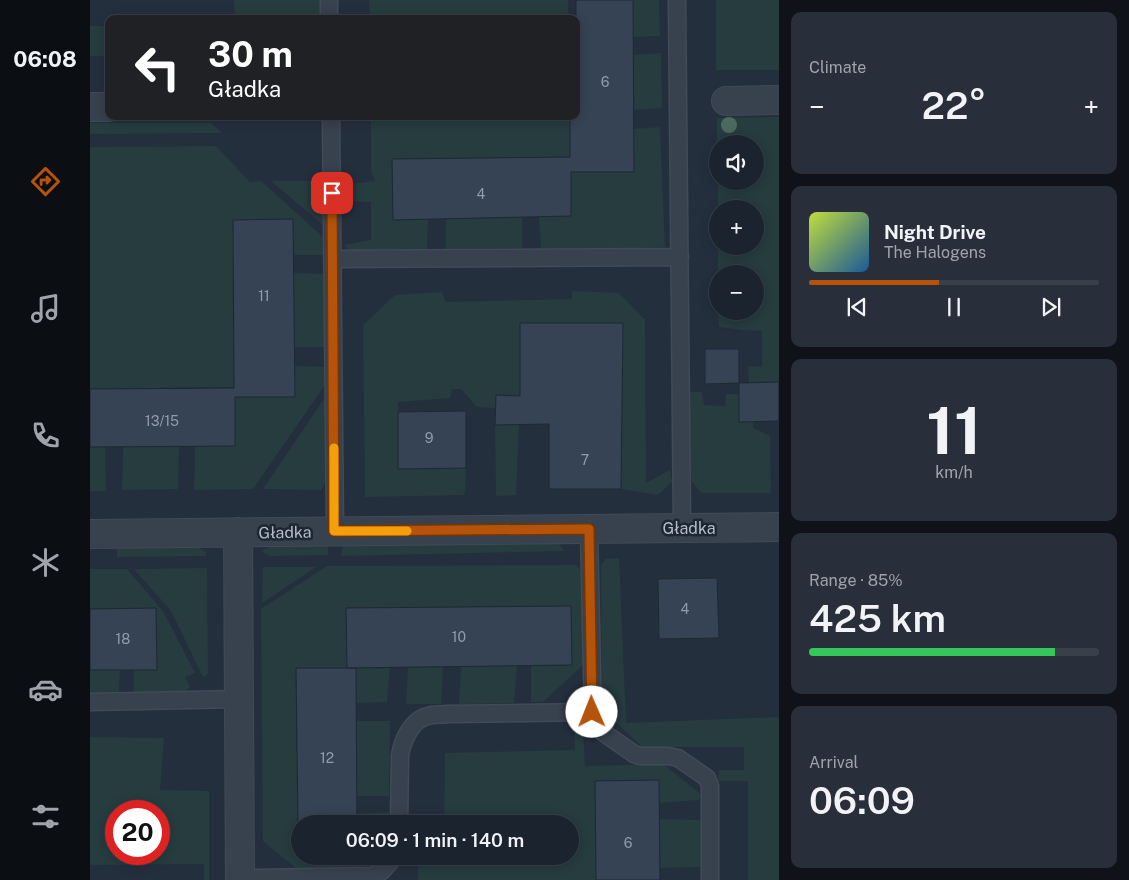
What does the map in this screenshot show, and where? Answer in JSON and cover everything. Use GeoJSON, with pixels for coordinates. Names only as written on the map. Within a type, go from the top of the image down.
{"type":"FeatureCollection","features":[{"type":"Feature","properties":{"kind":"street"},"geometry":{"type":"LineString","coordinates":[[726,101],[779,100]]}},
{"type":"Feature","properties":{"kind":"street"},"geometry":{"type":"LineString","coordinates":[[90,107],[105,107]]}},
{"type":"Feature","properties":{"kind":"street","name":"Gładka"},"geometry":{"type":"LineString","coordinates":[[90,534],[779,527]]}},
{"type":"Feature","properties":{"kind":"street"},"geometry":{"type":"LineString","coordinates":[[238,532],[240,879]]}},
{"type":"Feature","properties":{"kind":"lane"},"geometry":{"type":"LineString","coordinates":[[329,0],[329,15]]}},
{"type":"Feature","properties":{"kind":"lane"},"geometry":{"type":"LineString","coordinates":[[677,0],[682,528]]}},
{"type":"Feature","properties":{"kind":"lane"},"geometry":{"type":"LineString","coordinates":[[332,120],[334,531]]}},
{"type":"Feature","properties":{"kind":"lane"},"geometry":{"type":"LineString","coordinates":[[333,259],[680,257]]}},
{"type":"Feature","properties":{"kind":"lane"},"geometry":{"type":"LineString","coordinates":[[589,529],[593,720],[597,728],[634,754],[678,758],[707,778],[710,786],[710,880]]}},
{"type":"Feature","properties":{"kind":"lane"},"geometry":{"type":"LineString","coordinates":[[90,702],[239,699]]}},
{"type":"Feature","properties":{"kind":"lane"},"geometry":{"type":"LineString","coordinates":[[399,815],[400,756],[402,746],[412,726],[426,716],[592,712]]}},
{"type":"Feature","properties":{"kind":"lane"},"geometry":{"type":"LineString","coordinates":[[240,879],[374,876],[387,865]]}},
{"type":"Feature","properties":{"kind":"green space"},"geometry":{"type":"Polygon","coordinates":[[[234,0],[321,0],[321,15],[235,15],[234,0]]]}},
{"type":"Feature","properties":{"kind":"green space"},"geometry":{"type":"Polygon","coordinates":[[[369,0],[568,0],[568,15],[370,15],[369,0]]]}},
{"type":"Feature","properties":{"kind":"green space"},"geometry":{"type":"Polygon","coordinates":[[[633,0],[659,0],[660,36],[633,37],[633,0]]]}},
{"type":"Feature","properties":{"kind":"green space"},"geometry":{"type":"Polygon","coordinates":[[[716,0],[779,0],[779,70],[716,70],[716,0]]]}},
{"type":"Feature","properties":{"kind":"green space"},"geometry":{"type":"Polygon","coordinates":[[[90,26],[105,26],[104,56],[90,56],[90,26]]]}},
{"type":"Feature","properties":{"kind":"green space"},"geometry":{"type":"Polygon","coordinates":[[[661,53],[662,108],[633,110],[633,55],[661,53]]]}},
{"type":"Feature","properties":{"kind":"green space"},"geometry":{"type":"Polygon","coordinates":[[[779,117],[779,382],[749,383],[748,366],[762,367],[762,331],[719,327],[719,320],[764,320],[764,265],[718,265],[718,255],[764,255],[764,200],[718,200],[718,190],[764,190],[764,135],[717,135],[717,118],[779,117]]]}},
{"type":"Feature","properties":{"kind":"green space"},"geometry":{"type":"Polygon","coordinates":[[[371,120],[570,120],[570,157],[392,159],[393,219],[428,219],[427,249],[351,253],[344,245],[371,240],[371,202],[344,201],[343,185],[375,181],[371,172],[371,120]]]}},
{"type":"Feature","properties":{"kind":"green space"},"geometry":{"type":"Polygon","coordinates":[[[90,123],[211,123],[222,133],[90,134],[90,123]]]}},
{"type":"Feature","properties":{"kind":"green space"},"geometry":{"type":"Polygon","coordinates":[[[660,127],[665,247],[541,251],[539,217],[571,216],[571,172],[634,172],[633,129],[660,127]]]}},
{"type":"Feature","properties":{"kind":"green space"},"geometry":{"type":"Polygon","coordinates":[[[216,146],[250,182],[261,181],[324,238],[324,255],[294,255],[293,219],[233,220],[234,387],[90,389],[90,147],[216,146]]]}},
{"type":"Feature","properties":{"kind":"green space"},"geometry":{"type":"Polygon","coordinates":[[[271,181],[324,181],[324,226],[271,181]]]}},
{"type":"Feature","properties":{"kind":"green space"},"geometry":{"type":"Polygon","coordinates":[[[522,217],[522,248],[446,249],[446,219],[522,217]]]}},
{"type":"Feature","properties":{"kind":"green space"},"geometry":{"type":"Polygon","coordinates":[[[294,273],[325,274],[325,347],[294,347],[294,273]]]}},
{"type":"Feature","properties":{"kind":"green space"},"geometry":{"type":"Polygon","coordinates":[[[572,291],[619,293],[645,320],[646,483],[670,470],[672,482],[658,495],[621,489],[623,323],[521,323],[516,495],[496,496],[495,425],[506,396],[496,396],[495,408],[477,407],[461,389],[452,389],[450,398],[398,402],[398,468],[466,468],[464,495],[365,497],[363,325],[395,295],[442,292],[446,302],[572,299],[572,291]]]}},
{"type":"Feature","properties":{"kind":"green space"},"geometry":{"type":"Polygon","coordinates":[[[295,366],[325,367],[325,385],[253,489],[194,490],[195,446],[235,445],[235,397],[295,397],[295,366]]]}},
{"type":"Feature","properties":{"kind":"green space"},"geometry":{"type":"Polygon","coordinates":[[[688,392],[702,392],[704,405],[725,406],[726,394],[739,394],[739,422],[753,421],[753,428],[770,436],[771,493],[701,493],[689,477],[688,392]]]}},
{"type":"Feature","properties":{"kind":"green space"},"geometry":{"type":"Polygon","coordinates":[[[326,396],[326,481],[321,490],[263,489],[326,396]]]}},
{"type":"Feature","properties":{"kind":"green space"},"geometry":{"type":"Polygon","coordinates":[[[179,446],[178,489],[122,490],[123,447],[179,446]]]}},
{"type":"Feature","properties":{"kind":"green space"},"geometry":{"type":"Polygon","coordinates":[[[90,447],[105,447],[106,491],[90,491],[90,447]]]}},
{"type":"Feature","properties":{"kind":"green space"},"geometry":{"type":"Polygon","coordinates":[[[328,543],[328,555],[270,556],[261,551],[274,545],[328,543]]]}},
{"type":"Feature","properties":{"kind":"green space"},"geometry":{"type":"Polygon","coordinates":[[[343,543],[559,543],[564,551],[341,556],[343,543]]]}},
{"type":"Feature","properties":{"kind":"green space"},"geometry":{"type":"Polygon","coordinates":[[[152,544],[199,548],[206,552],[206,556],[117,557],[117,545],[152,544]]]}},
{"type":"Feature","properties":{"kind":"green space"},"geometry":{"type":"Polygon","coordinates":[[[619,558],[626,723],[779,717],[779,880],[748,880],[748,781],[718,781],[719,770],[744,770],[744,747],[642,747],[602,709],[601,565],[606,559],[619,558]]]}},
{"type":"Feature","properties":{"kind":"green space"},"geometry":{"type":"Polygon","coordinates":[[[576,565],[583,573],[583,665],[543,702],[531,702],[531,666],[572,665],[571,606],[346,608],[347,668],[296,669],[298,815],[291,815],[291,864],[263,841],[261,609],[327,566],[576,565]]]}},
{"type":"Feature","properties":{"kind":"green space"},"geometry":{"type":"Polygon","coordinates":[[[263,567],[316,567],[262,603],[263,567]]]}},
{"type":"Feature","properties":{"kind":"green space"},"geometry":{"type":"Polygon","coordinates":[[[207,568],[208,674],[203,677],[171,611],[134,569],[207,568]]]}},
{"type":"Feature","properties":{"kind":"green space"},"geometry":{"type":"Polygon","coordinates":[[[90,569],[127,569],[163,611],[195,673],[185,677],[190,687],[185,691],[134,692],[134,670],[157,669],[156,608],[90,609],[90,569]]]}},
{"type":"Feature","properties":{"kind":"green space"},"geometry":{"type":"Polygon","coordinates":[[[461,666],[517,666],[514,703],[459,704],[461,666]]]}},
{"type":"Feature","properties":{"kind":"green space"},"geometry":{"type":"Polygon","coordinates":[[[408,667],[443,667],[441,704],[406,704],[408,667]]]}},
{"type":"Feature","properties":{"kind":"green space"},"geometry":{"type":"Polygon","coordinates":[[[356,668],[390,668],[387,702],[356,703],[356,668]]]}},
{"type":"Feature","properties":{"kind":"green space"},"geometry":{"type":"Polygon","coordinates":[[[90,670],[120,670],[119,692],[90,693],[90,670]]]}},
{"type":"Feature","properties":{"kind":"green space"},"geometry":{"type":"Polygon","coordinates":[[[575,720],[583,728],[585,766],[663,764],[702,795],[698,800],[659,803],[659,780],[595,781],[596,880],[418,880],[418,866],[579,865],[579,815],[444,815],[445,753],[575,750],[575,720]]]}},
{"type":"Feature","properties":{"kind":"green space"},"geometry":{"type":"Polygon","coordinates":[[[356,721],[390,721],[389,796],[357,796],[356,721]]]}},
{"type":"Feature","properties":{"kind":"green space"},"geometry":{"type":"Polygon","coordinates":[[[90,737],[164,738],[160,790],[209,791],[209,880],[204,880],[204,864],[170,864],[170,800],[105,800],[105,865],[90,865],[90,737]]]}},
{"type":"Feature","properties":{"kind":"green space"},"geometry":{"type":"Polygon","coordinates":[[[389,812],[389,815],[357,814],[389,812]]]}},
{"type":"Feature","properties":{"kind":"green space"},"geometry":{"type":"Polygon","coordinates":[[[659,819],[702,820],[701,867],[660,868],[659,819]]]}},
{"type":"Feature","properties":{"kind":"green space"},"geometry":{"type":"Polygon","coordinates":[[[292,865],[366,865],[364,867],[297,869],[292,865]]]}},
{"type":"Feature","properties":{"kind":"building"},"geometry":{"type":"Polygon","coordinates":[[[576,0],[633,0],[634,172],[571,172],[571,216],[393,220],[392,159],[570,157],[570,120],[580,120],[580,15],[576,15],[576,0]]]}},
{"type":"Feature","properties":{"kind":"building"},"geometry":{"type":"Polygon","coordinates":[[[293,219],[295,397],[235,397],[235,446],[90,447],[90,389],[234,388],[233,220],[293,219]]]}},
{"type":"Feature","properties":{"kind":"building"},"geometry":{"type":"Polygon","coordinates":[[[520,323],[623,323],[621,489],[549,489],[549,424],[495,425],[496,395],[520,396],[520,323]]]}},
{"type":"Feature","properties":{"kind":"building"},"geometry":{"type":"Polygon","coordinates":[[[705,349],[739,349],[739,383],[705,384],[705,349]]]}},
{"type":"Feature","properties":{"kind":"building"},"geometry":{"type":"Polygon","coordinates":[[[779,382],[779,421],[739,422],[739,383],[779,382]]]}},
{"type":"Feature","properties":{"kind":"building"},"geometry":{"type":"Polygon","coordinates":[[[466,411],[466,468],[398,469],[398,412],[466,411]]]}},
{"type":"Feature","properties":{"kind":"building"},"geometry":{"type":"Polygon","coordinates":[[[717,578],[719,638],[659,639],[658,579],[717,578]]]}},
{"type":"Feature","properties":{"kind":"building"},"geometry":{"type":"Polygon","coordinates":[[[571,606],[572,665],[347,668],[346,608],[571,606]]]}},
{"type":"Feature","properties":{"kind":"building"},"geometry":{"type":"Polygon","coordinates":[[[156,608],[157,670],[90,670],[90,609],[156,608]]]}},
{"type":"Feature","properties":{"kind":"building"},"geometry":{"type":"Polygon","coordinates":[[[296,668],[356,668],[357,815],[298,815],[296,668]]]}},
{"type":"Feature","properties":{"kind":"building"},"geometry":{"type":"Polygon","coordinates":[[[659,780],[660,880],[596,880],[595,781],[659,780]]]}},
{"type":"Feature","properties":{"kind":"slow traffic"},"geometry":{"type":"LineString","coordinates":[[334,448],[334,531],[407,531]]}},
{"type":"Feature","properties":{"kind":"route"},"geometry":{"type":"LineString","coordinates":[[332,193],[334,531],[589,529],[592,712]]}}]}
